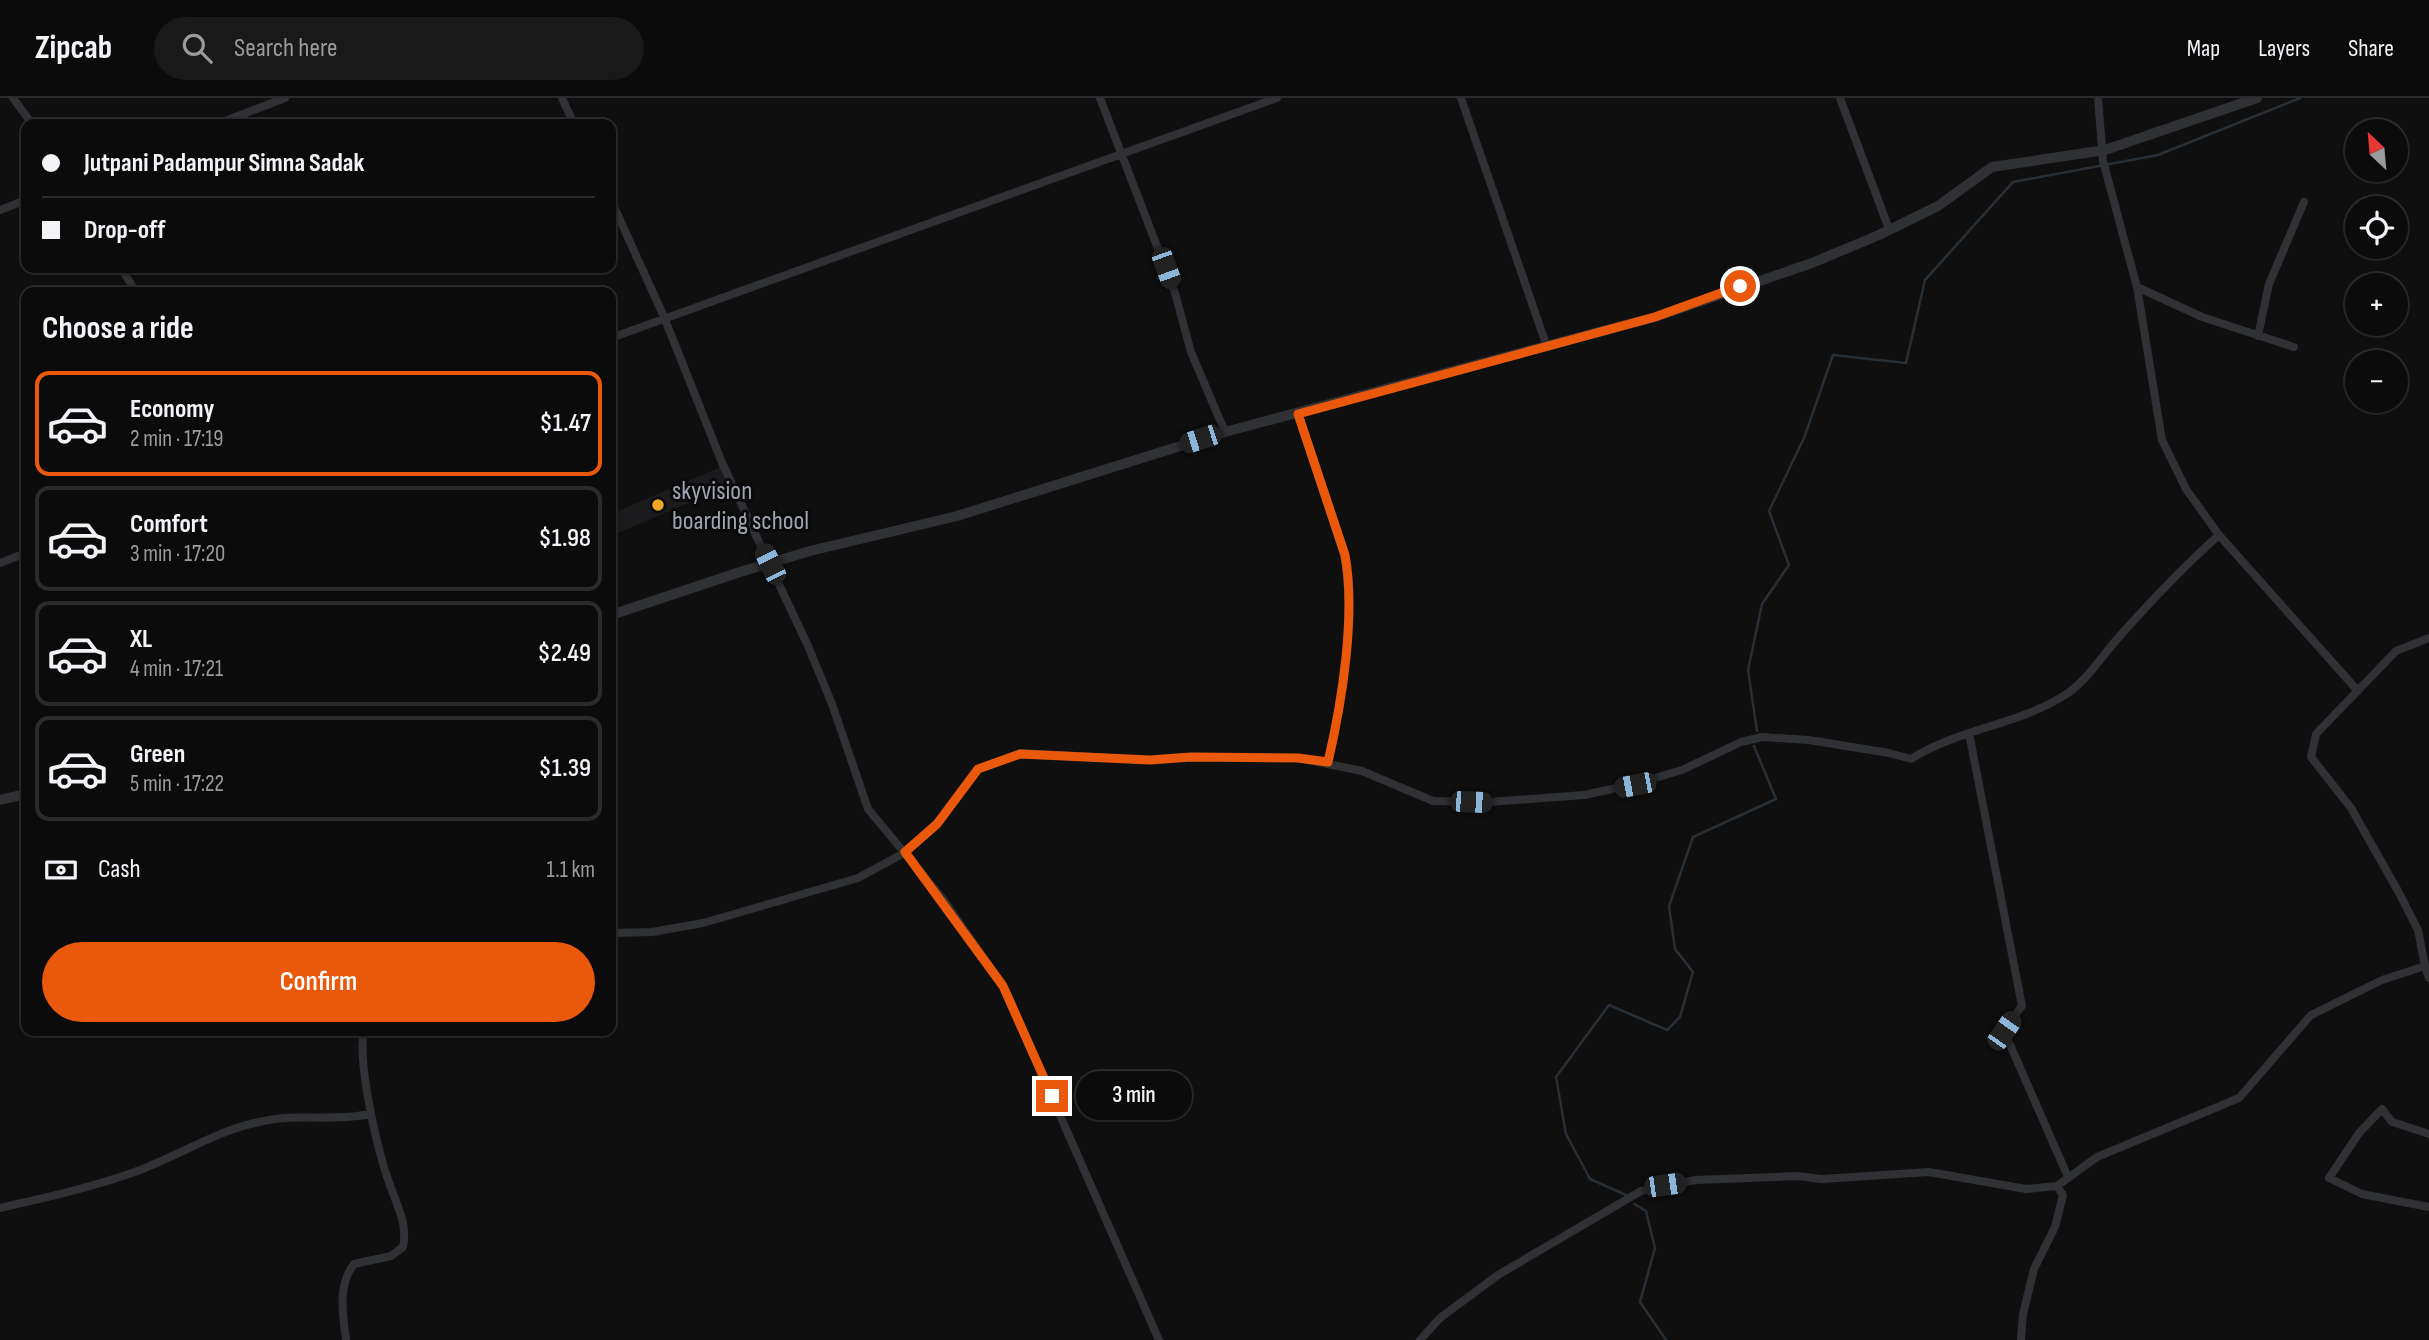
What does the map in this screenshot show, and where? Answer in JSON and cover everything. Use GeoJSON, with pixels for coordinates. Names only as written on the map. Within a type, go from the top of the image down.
{"type":"FeatureCollection","features":[{"type":"Feature","properties":{"kind":"street"},"geometry":{"type":"LineString","coordinates":[[13,98],[28,119]]}},
{"type":"Feature","properties":{"kind":"street"},"geometry":{"type":"LineString","coordinates":[[230,119],[285,98]]}},
{"type":"Feature","properties":{"kind":"street"},"geometry":{"type":"LineString","coordinates":[[562,98],[572,119]]}},
{"type":"Feature","properties":{"kind":"street"},"geometry":{"type":"LineString","coordinates":[[1100,98],[1175,293],[1191,352],[1225,432]]}},
{"type":"Feature","properties":{"kind":"street"},"geometry":{"type":"LineString","coordinates":[[616,336],[997,200],[1119,152],[1277,98]]}},
{"type":"Feature","properties":{"kind":"street"},"geometry":{"type":"LineString","coordinates":[[1461,98],[1546,344]]}},
{"type":"Feature","properties":{"kind":"street"},"geometry":{"type":"LineString","coordinates":[[1840,98],[1889,229]]}},
{"type":"Feature","properties":{"kind":"street"},"geometry":{"type":"LineString","coordinates":[[2098,98],[2105,168],[2137,288],[2162,440],[2186,489],[2219,535],[2358,691]]}},
{"type":"Feature","properties":{"kind":"street"},"geometry":{"type":"LineString","coordinates":[[616,613],[810,551],[957,516],[1225,432],[1655,317],[1812,263],[1889,229],[1938,206],[1992,167],[2105,150],[2257,98]]}},
{"type":"Feature","properties":{"kind":"street"},"geometry":{"type":"LineString","coordinates":[[0,209],[21,202]]}},
{"type":"Feature","properties":{"kind":"street"},"geometry":{"type":"LineString","coordinates":[[2258,336],[2269,284],[2304,202]]}},
{"type":"Feature","properties":{"kind":"street"},"geometry":{"type":"LineString","coordinates":[[616,211],[664,317],[723,465],[832,704],[868,809],[905,852],[1003,986],[1159,1340]]}},
{"type":"Feature","properties":{"kind":"street"},"geometry":{"type":"LineString","coordinates":[[2137,288],[2202,317],[2294,347]]}},
{"type":"Feature","properties":{"kind":"street"},"geometry":{"type":"LineString","coordinates":[[1298,414],[1345,555],[1349,579],[1340,710],[1328,762]]}},
{"type":"Feature","properties":{"kind":"street"},"geometry":{"type":"LineString","coordinates":[[616,933],[652,932],[703,923],[858,878],[905,852],[937,824],[978,769],[1020,754],[1150,760],[1191,757],[1298,758],[1362,771],[1433,801],[1489,802],[1584,795],[1635,785],[1682,770],[1741,742],[1762,737],[1810,740],[1911,759],[1928,748],[2046,707],[2071,691],[2173,579],[2219,535]]}},
{"type":"Feature","properties":{"kind":"street"},"geometry":{"type":"LineString","coordinates":[[0,564],[21,555]]}},
{"type":"Feature","properties":{"kind":"street"},"geometry":{"type":"LineString","coordinates":[[2429,638],[2396,651],[2316,734],[2311,757],[2351,808],[2398,891],[2418,930],[2429,978]]}},
{"type":"Feature","properties":{"kind":"street"},"geometry":{"type":"LineString","coordinates":[[1969,733],[2022,1006],[2004,1031],[2068,1177]]}},
{"type":"Feature","properties":{"kind":"street"},"geometry":{"type":"LineString","coordinates":[[0,800],[21,794]]}},
{"type":"Feature","properties":{"kind":"street"},"geometry":{"type":"LineString","coordinates":[[1420,1340],[1440,1318],[1498,1275],[1641,1191],[1665,1185],[1696,1180],[1797,1176],[1822,1179],[1929,1172],[2026,1189],[2057,1186],[2097,1157],[2239,1098],[2311,1015],[2382,980],[2425,966]]}},
{"type":"Feature","properties":{"kind":"street"},"geometry":{"type":"LineString","coordinates":[[346,1340],[342,1304],[344,1277],[354,1264],[390,1256],[403,1247],[405,1238],[400,1208],[389,1185],[370,1114],[364,1036]]}},
{"type":"Feature","properties":{"kind":"street"},"geometry":{"type":"LineString","coordinates":[[2429,1133],[2392,1122],[2382,1109],[2359,1133],[2329,1178],[2362,1194],[2429,1207]]}},
{"type":"Feature","properties":{"kind":"street"},"geometry":{"type":"LineString","coordinates":[[0,1208],[92,1187],[259,1121],[279,1118],[338,1120],[370,1114]]}},
{"type":"Feature","properties":{"kind":"street"},"geometry":{"type":"LineString","coordinates":[[2021,1340],[2023,1314],[2035,1269],[2055,1227],[2063,1195],[2057,1186]]}},
{"type":"Feature","properties":{"kind":"shaded area","name":"skyvision boarding school"},"geometry":{"type":"Polygon","coordinates":[[[728,464],[735,483],[616,534],[616,512],[728,464]]]}},
{"type":"Feature","properties":{"kind":"waterway"},"geometry":{"type":"LineString","coordinates":[[1757,731],[1748,670],[1762,604],[1789,565],[1769,511],[1804,438],[1833,355],[1906,363],[1925,280],[2013,182],[2158,155],[2300,98]]}},
{"type":"Feature","properties":{"kind":"waterway"},"geometry":{"type":"LineString","coordinates":[[1626,1195],[1590,1179],[1566,1134],[1556,1077],[1609,1005],[1667,1030],[1680,1017],[1693,972],[1675,949],[1669,906],[1693,837],[1776,799],[1754,746]]}},
{"type":"Feature","properties":{"kind":"waterway"},"geometry":{"type":"LineString","coordinates":[[1634,1204],[1646,1211],[1655,1248],[1640,1302],[1666,1340]]}},
{"type":"Feature","properties":{"kind":"place","name":"skyvision boarding school"},"geometry":{"type":"Point","coordinates":[658,505]}},
{"type":"Feature","properties":{"kind":"route"},"geometry":{"type":"LineString","coordinates":[[1052,1096],[1003,986],[943,899],[905,852],[937,824],[978,769],[998,759],[1020,754],[1150,760],[1191,757],[1298,758],[1328,762],[1340,710],[1350,604],[1349,579],[1345,555],[1298,414],[1546,344],[1655,317],[1740,286]]}}]}
